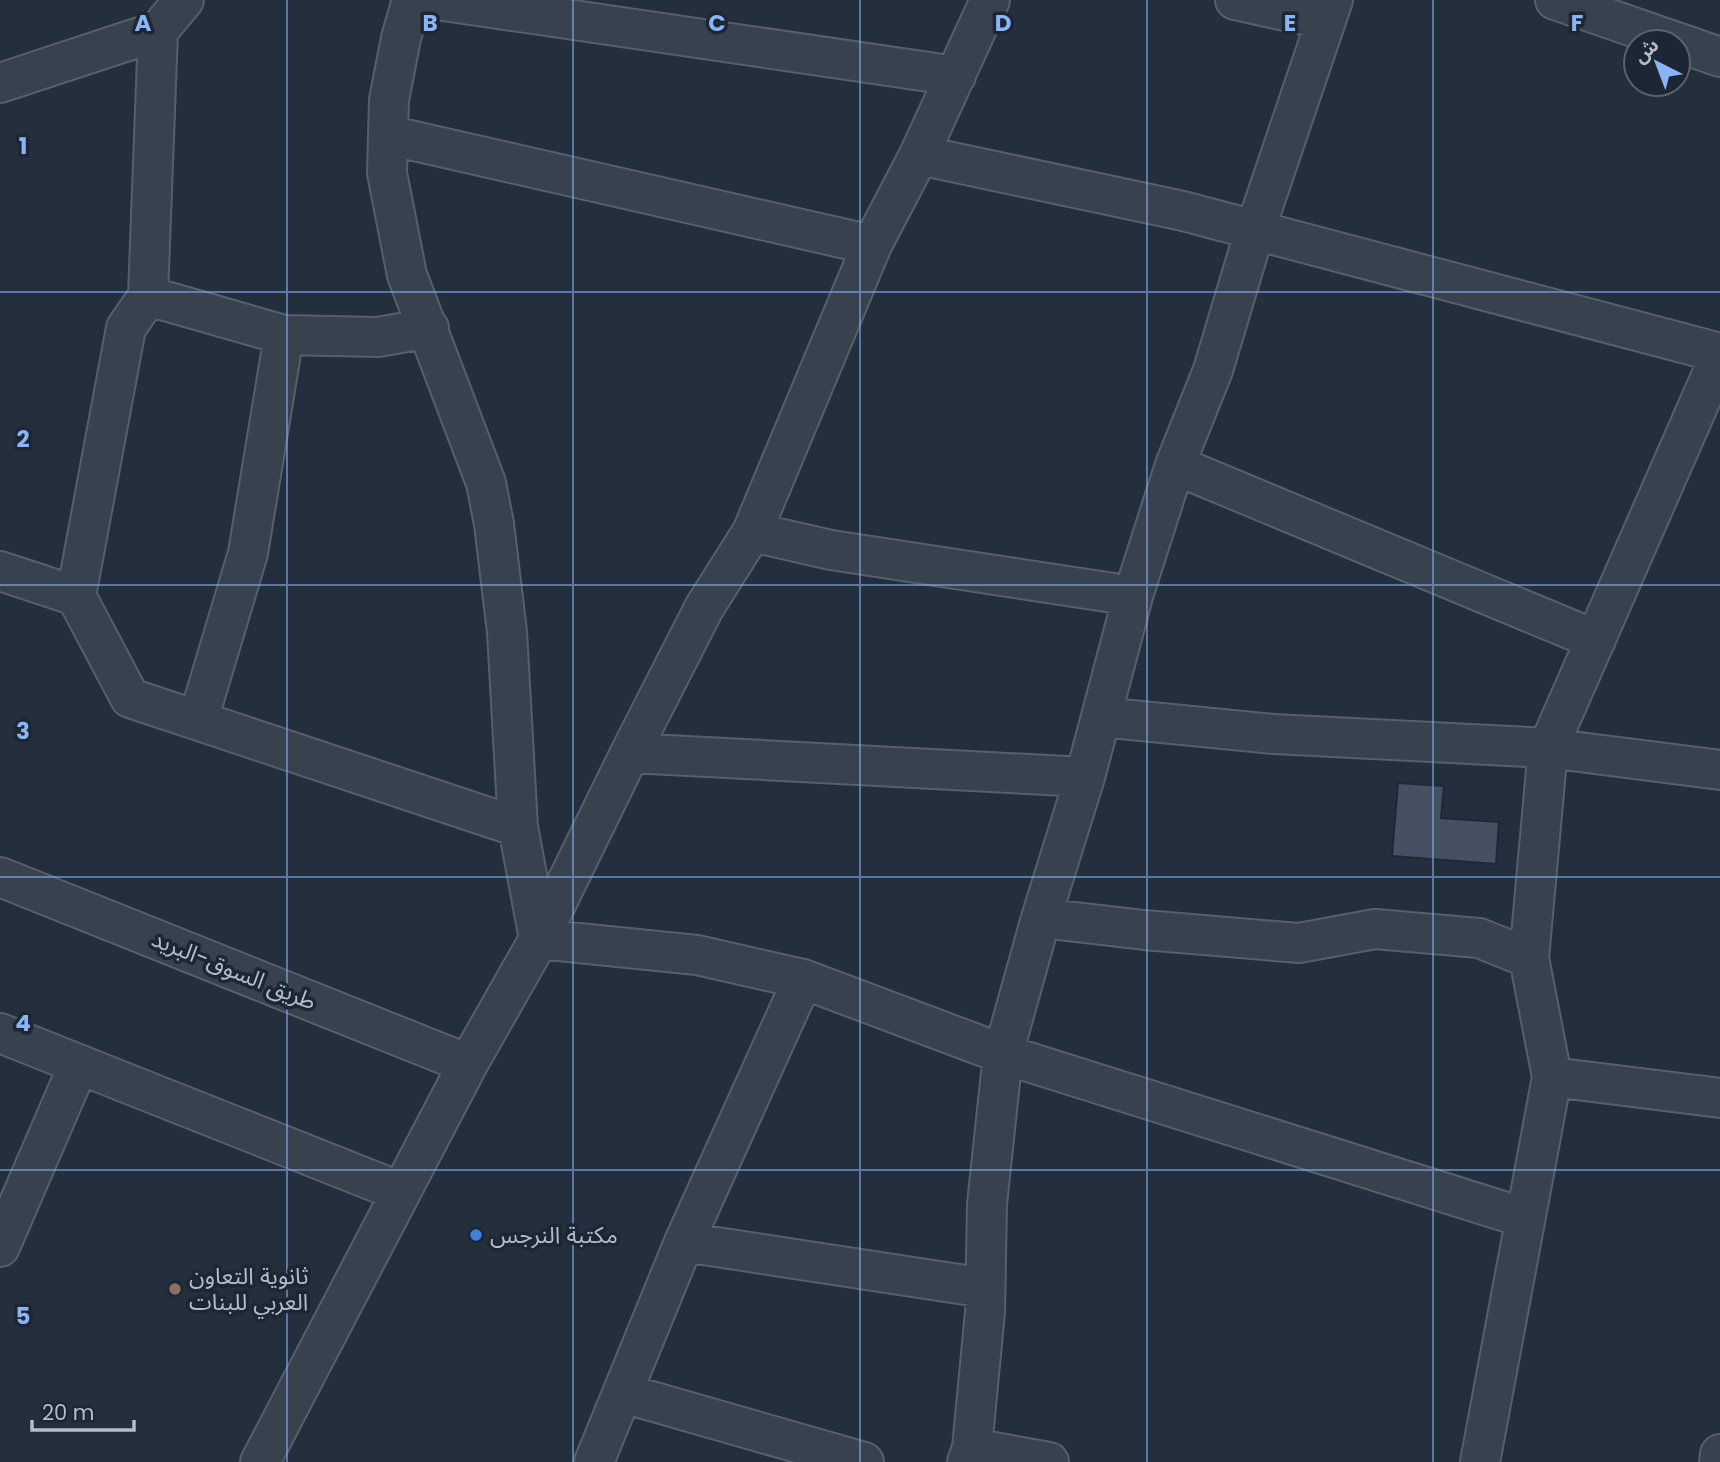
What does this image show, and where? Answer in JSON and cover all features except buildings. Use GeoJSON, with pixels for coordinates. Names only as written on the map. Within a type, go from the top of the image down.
{"type":"FeatureCollection","features":[{"type":"Feature","properties":{"kind":"street"},"geometry":{"type":"LineString","coordinates":[[0,83],[158,31],[184,0]]}},
{"type":"Feature","properties":{"kind":"street"},"geometry":{"type":"LineString","coordinates":[[412,0],[401,38],[389,100],[387,173],[407,275],[486,483],[508,632],[518,827],[539,939]]}},
{"type":"Feature","properties":{"kind":"street"},"geometry":{"type":"LineString","coordinates":[[437,0],[956,76]]}},
{"type":"Feature","properties":{"kind":"street"},"geometry":{"type":"LineString","coordinates":[[260,1462],[468,1064],[539,939],[704,608],[752,532],[872,245],[919,155],[990,0]]}},
{"type":"Feature","properties":{"kind":"street"},"geometry":{"type":"LineString","coordinates":[[1049,1462],[970,1455],[985,1288],[987,1204],[1003,1054],[1041,918],[1085,777],[1133,597],[1175,465],[1213,370],[1255,230],[1330,10],[1235,0]]}},
{"type":"Feature","properties":{"kind":"street"},"geometry":{"type":"LineString","coordinates":[[1563,1],[1720,57]]}},
{"type":"Feature","properties":{"kind":"street"},"geometry":{"type":"LineString","coordinates":[[158,31],[148,296],[126,328],[76,596],[130,698],[518,827]]}},
{"type":"Feature","properties":{"kind":"street"},"geometry":{"type":"LineString","coordinates":[[388,135],[872,245]]}},
{"type":"Feature","properties":{"kind":"street"},"geometry":{"type":"LineString","coordinates":[[919,155],[1183,211],[1720,355],[1548,748],[1529,958],[1552,1077],[1480,1462]]}},
{"type":"Feature","properties":{"kind":"street"},"geometry":{"type":"LineString","coordinates":[[148,296],[284,335],[378,338],[429,328]]}},
{"type":"Feature","properties":{"kind":"street"},"geometry":{"type":"LineString","coordinates":[[198,720],[248,554],[284,335]]}},
{"type":"Feature","properties":{"kind":"street"},"geometry":{"type":"LineString","coordinates":[[1175,465],[1596,640]]}},
{"type":"Feature","properties":{"kind":"street"},"geometry":{"type":"LineString","coordinates":[[752,532],[831,550],[1133,597]]}},
{"type":"Feature","properties":{"kind":"street"},"geometry":{"type":"LineString","coordinates":[[0,571],[76,596]]}},
{"type":"Feature","properties":{"kind":"street"},"geometry":{"type":"LineString","coordinates":[[1101,717],[1274,734],[1548,748],[1720,770]]}},
{"type":"Feature","properties":{"kind":"street"},"geometry":{"type":"LineString","coordinates":[[630,753],[1085,777]]}},
{"type":"Feature","properties":{"kind":"street","name":"طريق السوق-البريد"},"geometry":{"type":"LineString","coordinates":[[0,877],[468,1064]]}},
{"type":"Feature","properties":{"kind":"street"},"geometry":{"type":"LineString","coordinates":[[1041,918],[1143,930],[1299,943],[1375,929],[1414,932],[1479,938],[1529,958]]}},
{"type":"Feature","properties":{"kind":"street"},"geometry":{"type":"LineString","coordinates":[[539,939],[697,955],[803,979],[1003,1054],[1525,1219]]}},
{"type":"Feature","properties":{"kind":"street"},"geometry":{"type":"LineString","coordinates":[[594,1462],[684,1242],[803,979]]}},
{"type":"Feature","properties":{"kind":"street"},"geometry":{"type":"LineString","coordinates":[[0,1033],[401,1192]]}},
{"type":"Feature","properties":{"kind":"street"},"geometry":{"type":"LineString","coordinates":[[0,1247],[79,1064]]}},
{"type":"Feature","properties":{"kind":"street"},"geometry":{"type":"LineString","coordinates":[[1552,1077],[1720,1098]]}},
{"type":"Feature","properties":{"kind":"street"},"geometry":{"type":"LineString","coordinates":[[684,1242],[985,1288]]}},
{"type":"Feature","properties":{"kind":"street"},"geometry":{"type":"LineString","coordinates":[[623,1393],[863,1462]]}},
{"type":"Feature","properties":{"kind":"street"},"geometry":{"type":"LineString","coordinates":[[1718,1462],[1720,1454]]}},
{"type":"Feature","properties":{"kind":"place","name":"مكتبة النرجس"},"geometry":{"type":"Point","coordinates":[476,1235]}},
{"type":"Feature","properties":{"kind":"place","name":"ثانوية التعاون العربي للبنات"},"geometry":{"type":"Point","coordinates":[175,1289]}}]}
